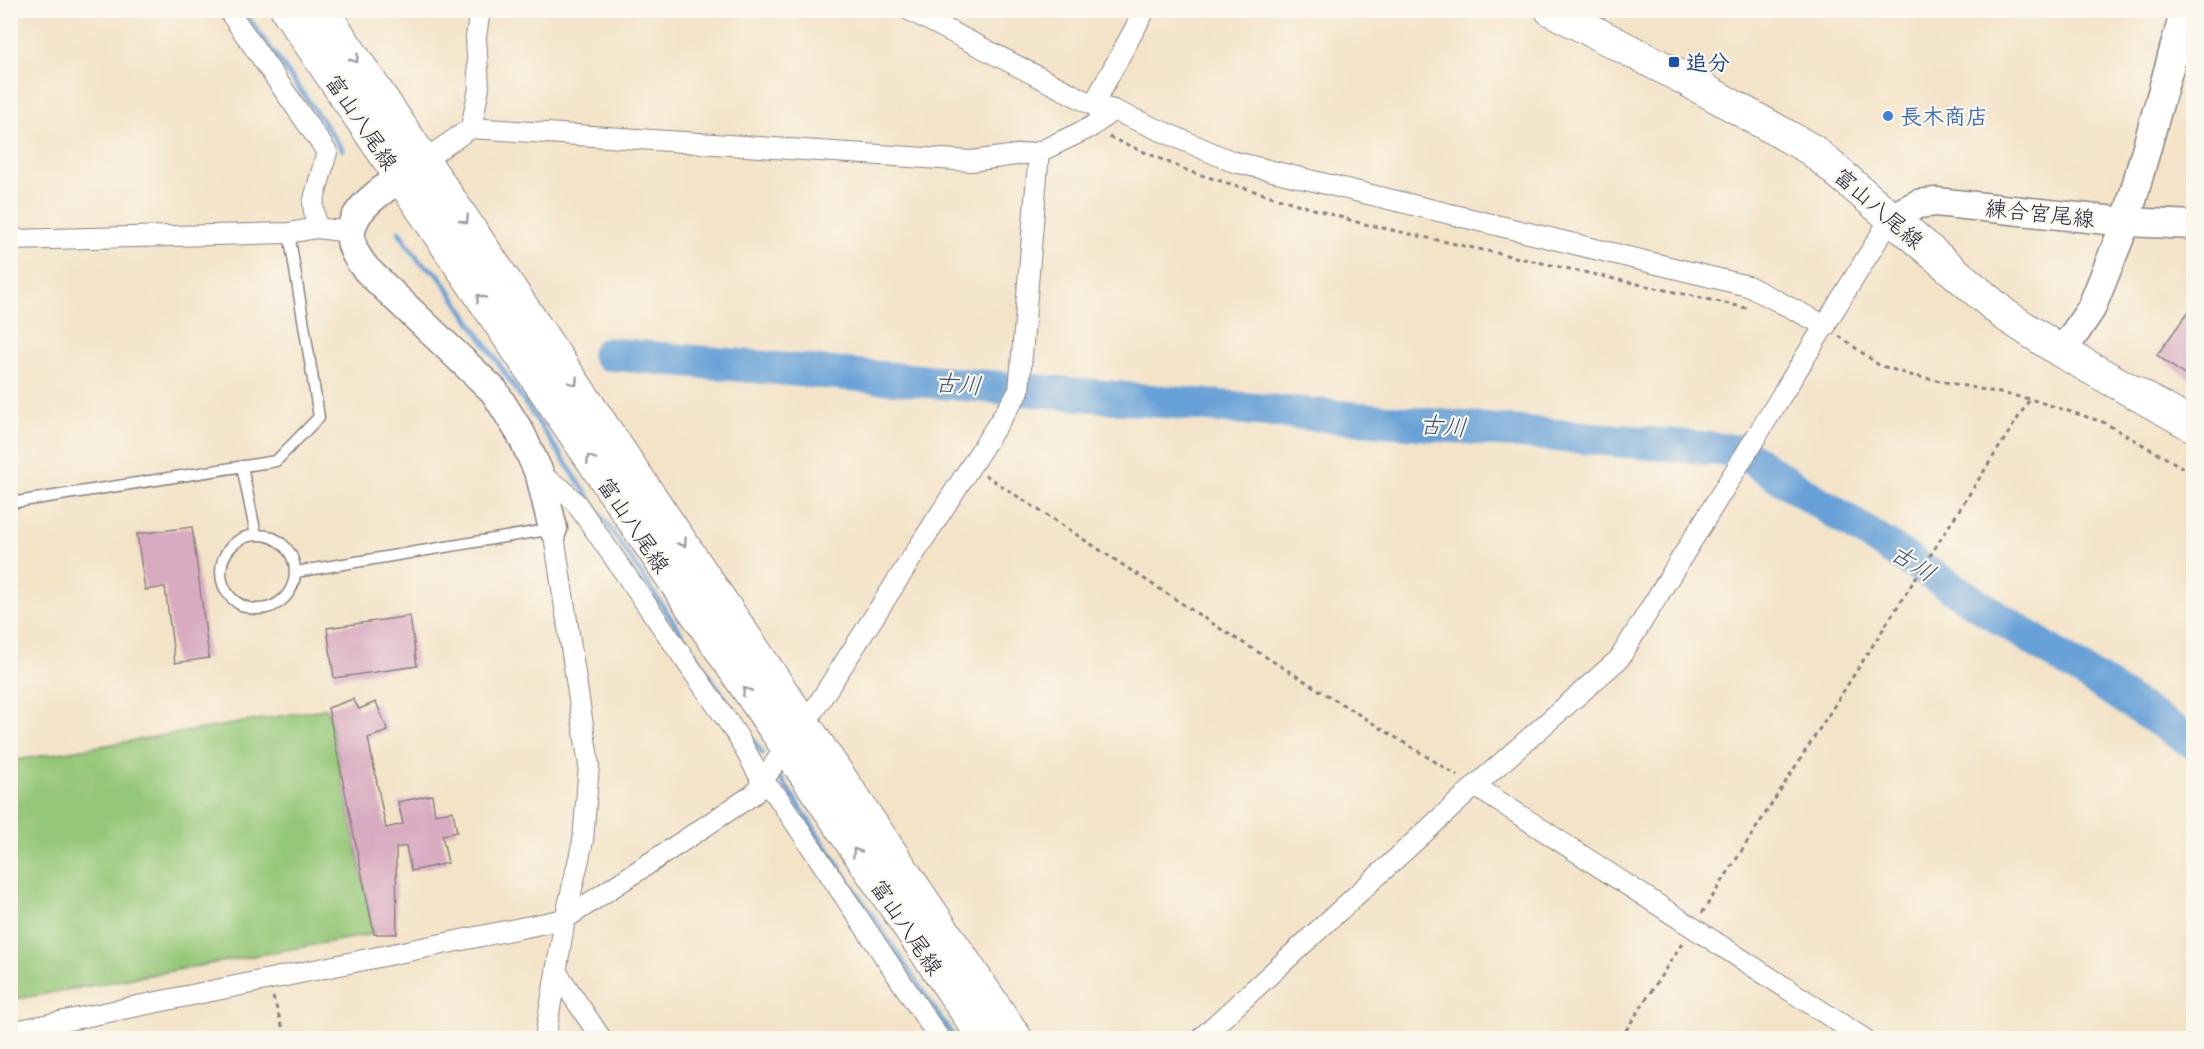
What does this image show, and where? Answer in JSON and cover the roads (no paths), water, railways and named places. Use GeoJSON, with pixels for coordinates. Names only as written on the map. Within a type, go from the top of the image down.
{"type":"FeatureCollection","features":[{"type":"Feature","properties":{"kind":"main road","name":"富山八尾線"},"geometry":{"type":"LineString","coordinates":[[287,10],[412,169],[805,724],[1016,1038]]}},
{"type":"Feature","properties":{"kind":"main road","name":"富山八尾線"},"geometry":{"type":"LineString","coordinates":[[322,10],[412,169],[784,748],[984,1038]]}},
{"type":"Feature","properties":{"kind":"main road","name":"富山八尾線"},"geometry":{"type":"LineString","coordinates":[[1551,10],[1685,79],[1812,150],[2005,315],[2062,352],[2193,426]]}},
{"type":"Feature","properties":{"kind":"street"},"geometry":{"type":"LineString","coordinates":[[228,10],[327,152],[313,203],[316,228]]}},
{"type":"Feature","properties":{"kind":"street"},"geometry":{"type":"LineString","coordinates":[[471,128],[479,88],[476,37],[480,10]]}},
{"type":"Feature","properties":{"kind":"street"},"geometry":{"type":"LineString","coordinates":[[909,10],[1093,105],[1113,110],[1231,161],[1748,286],[1826,326]]}},
{"type":"Feature","properties":{"kind":"street"},"geometry":{"type":"LineString","coordinates":[[1093,105],[1145,10]]}},
{"type":"Feature","properties":{"kind":"street"},"geometry":{"type":"LineString","coordinates":[[2062,352],[2091,309],[2126,222],[2185,10]]}},
{"type":"Feature","properties":{"kind":"street"},"geometry":{"type":"LineString","coordinates":[[545,1038],[565,919],[583,841],[589,765],[553,529],[540,475],[521,434],[494,391],[363,266],[351,244],[350,232],[360,209],[471,128],[971,161],[1039,152],[1091,127],[1113,110]]}},
{"type":"Feature","properties":{"kind":"street"},"geometry":{"type":"LineString","coordinates":[[10,1032],[267,977],[565,919],[754,794],[784,748],[805,724],[1019,391],[1039,152]]}},
{"type":"Feature","properties":{"kind":"street","name":"練合宮尾線"},"geometry":{"type":"LineString","coordinates":[[1891,218],[1918,204],[1936,202],[2126,222],[2193,225]]}},
{"type":"Feature","properties":{"kind":"street"},"geometry":{"type":"LineString","coordinates":[[1201,1038],[1475,786],[1619,659],[1891,218]]}},
{"type":"Feature","properties":{"kind":"street"},"geometry":{"type":"LineString","coordinates":[[10,240],[289,233],[316,228],[350,232]]}},
{"type":"Feature","properties":{"kind":"street"},"geometry":{"type":"LineString","coordinates":[[540,475],[562,489],[576,503],[736,735],[762,781],[777,796],[939,1038]]}},
{"type":"Feature","properties":{"kind":"street"},"geometry":{"type":"LineString","coordinates":[[1475,786],[1863,1038]]}},
{"type":"Feature","properties":{"kind":"street"},"geometry":{"type":"LineString","coordinates":[[556,971],[601,1038]]}},
{"type":"Feature","properties":{"kind":"lane"},"geometry":{"type":"LineString","coordinates":[[10,503],[276,460],[319,417],[289,233]]}},
{"type":"Feature","properties":{"kind":"lane"},"geometry":{"type":"LineString","coordinates":[[242,466],[256,535]]}},
{"type":"Feature","properties":{"kind":"lane"},"geometry":{"type":"LineString","coordinates":[[296,572],[553,529]]}},
{"type":"Feature","properties":{"kind":"lane"},"geometry":{"type":"LineString","coordinates":[[256,535],[279,541],[294,560],[296,572],[294,584],[287,595],[272,606],[254,609],[232,599],[221,577],[222,565],[234,544],[256,535]]}},
{"type":"Feature","properties":{"kind":"waterway"},"geometry":{"type":"LineString","coordinates":[[243,10],[343,150]]}},
{"type":"Feature","properties":{"kind":"waterway"},"geometry":{"type":"LineString","coordinates":[[399,232],[420,262],[438,274],[762,753]]}},
{"type":"Feature","properties":{"kind":"waterway","name":"古川"},"geometry":{"type":"LineString","coordinates":[[608,354],[1739,451],[2194,743]]}},
{"type":"Feature","properties":{"kind":"waterway"},"geometry":{"type":"LineString","coordinates":[[778,775],[954,1038]]}},
{"type":"Feature","properties":{"kind":"place","name":"追分"},"geometry":{"type":"Point","coordinates":[1674,62]}},
{"type":"Feature","properties":{"kind":"place","name":"長木商店"},"geometry":{"type":"Point","coordinates":[1888,116]}}]}
